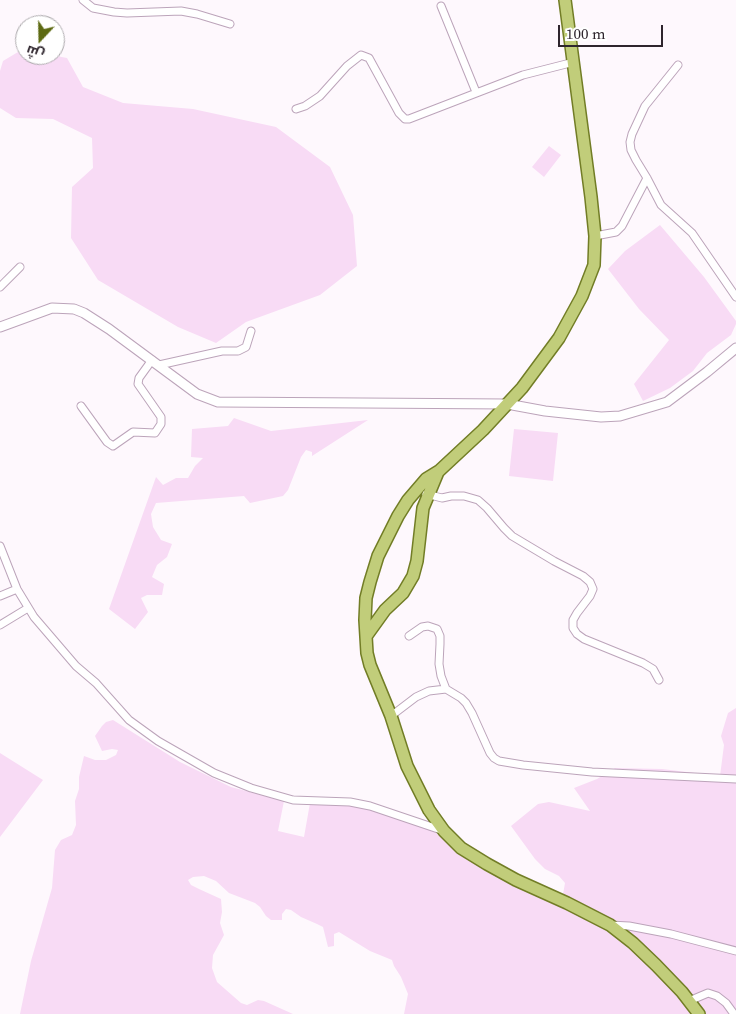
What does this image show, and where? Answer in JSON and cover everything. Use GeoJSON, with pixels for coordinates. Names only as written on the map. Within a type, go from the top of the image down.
{"type":"FeatureCollection","features":[{"type":"Feature","properties":{"kind":"main road"},"geometry":{"type":"LineString","coordinates":[[565,0],[595,236],[594,265],[588,283],[560,338],[522,388],[483,430],[439,472],[426,479],[408,500],[385,539],[366,598],[367,653],[408,766],[429,810],[444,831],[461,848],[487,864],[610,926],[633,943],[656,964],[699,1014]]}},
{"type":"Feature","properties":{"kind":"main road"},"geometry":{"type":"LineString","coordinates":[[367,635],[385,610],[403,593],[413,576],[417,561],[423,508],[439,472]]}},
{"type":"Feature","properties":{"kind":"main road"},"geometry":{"type":"LineString","coordinates":[[408,500],[423,508]]}},
{"type":"Feature","properties":{"kind":"street"},"geometry":{"type":"LineString","coordinates":[[82,0],[93,8],[114,12],[181,12],[197,14],[230,24]]}},
{"type":"Feature","properties":{"kind":"street"},"geometry":{"type":"LineString","coordinates":[[440,6],[476,92]]}},
{"type":"Feature","properties":{"kind":"street"},"geometry":{"type":"LineString","coordinates":[[296,110],[320,96],[347,66],[361,56],[369,58],[399,113],[405,119],[414,118],[523,75],[574,62]]}},
{"type":"Feature","properties":{"kind":"street"},"geometry":{"type":"LineString","coordinates":[[678,65],[645,106],[630,142],[636,160],[661,205],[692,233],[736,297]]}},
{"type":"Feature","properties":{"kind":"street"},"geometry":{"type":"LineString","coordinates":[[595,236],[616,232],[622,226],[647,178]]}},
{"type":"Feature","properties":{"kind":"street"},"geometry":{"type":"LineString","coordinates":[[0,287],[20,267]]}},
{"type":"Feature","properties":{"kind":"street"},"geometry":{"type":"LineString","coordinates":[[0,327],[52,308],[74,309],[109,329],[197,394],[218,402],[507,404],[544,412],[601,417],[620,416],[637,412],[673,398],[735,350]]}},
{"type":"Feature","properties":{"kind":"street"},"geometry":{"type":"LineString","coordinates":[[81,406],[107,442],[113,446],[133,432],[155,433],[161,424],[161,417],[138,384],[139,378],[156,363],[222,351],[238,350],[246,347],[251,331]]}},
{"type":"Feature","properties":{"kind":"street"},"geometry":{"type":"LineString","coordinates":[[418,488],[428,495],[442,498],[464,496],[478,500],[512,536],[583,576],[590,582],[593,589],[573,620],[573,628],[577,634],[584,640],[643,663],[653,670],[660,680]]}},
{"type":"Feature","properties":{"kind":"street"},"geometry":{"type":"LineString","coordinates":[[1,551],[17,590],[28,608],[62,650],[130,720],[158,741],[214,774],[251,788],[290,800],[350,802],[370,806],[444,831]]}},
{"type":"Feature","properties":{"kind":"street"},"geometry":{"type":"LineString","coordinates":[[0,596],[17,590]]}},
{"type":"Feature","properties":{"kind":"street"},"geometry":{"type":"LineString","coordinates":[[0,625],[28,608]]}},
{"type":"Feature","properties":{"kind":"street"},"geometry":{"type":"LineString","coordinates":[[409,636],[422,627],[428,626],[436,629],[440,636],[439,664],[441,676],[446,689]]}},
{"type":"Feature","properties":{"kind":"street"},"geometry":{"type":"LineString","coordinates":[[391,716],[429,691],[446,689],[466,703],[490,753],[499,760],[523,765],[592,772],[736,779]]}},
{"type":"Feature","properties":{"kind":"street"},"geometry":{"type":"LineString","coordinates":[[610,926],[629,926],[671,934],[736,951]]}},
{"type":"Feature","properties":{"kind":"street"},"geometry":{"type":"LineString","coordinates":[[688,1001],[708,993],[722,999],[734,1014]]}},
{"type":"Feature","properties":{"kind":"shaded area"},"geometry":{"type":"Polygon","coordinates":[[[15,54],[15,65],[65,65],[65,58],[67,58],[83,87],[123,103],[193,109],[276,127],[330,167],[353,215],[357,266],[320,295],[246,322],[216,343],[178,327],[98,280],[71,238],[72,187],[93,168],[92,138],[53,119],[16,118],[0,108],[0,71],[3,61],[15,54]]]}},
{"type":"Feature","properties":{"kind":"shaded area"},"geometry":{"type":"Polygon","coordinates":[[[549,146],[561,155],[544,177],[532,167],[549,146]]]}},
{"type":"Feature","properties":{"kind":"shaded area"},"geometry":{"type":"Polygon","coordinates":[[[660,225],[704,277],[736,321],[736,324],[731,335],[707,353],[693,371],[670,388],[643,401],[634,384],[669,340],[639,309],[608,269],[625,251],[660,225]]]}},
{"type":"Feature","properties":{"kind":"shaded area"},"geometry":{"type":"Polygon","coordinates":[[[234,418],[271,431],[368,420],[312,456],[312,452],[306,450],[301,457],[288,490],[283,496],[250,503],[244,496],[156,503],[151,514],[153,527],[161,540],[172,544],[167,557],[157,565],[152,577],[164,584],[162,595],[147,595],[141,598],[148,612],[135,629],[109,609],[156,477],[163,485],[176,478],[188,478],[195,466],[203,458],[191,457],[192,429],[228,426],[234,418]]]}},
{"type":"Feature","properties":{"kind":"shaded area"},"geometry":{"type":"Polygon","coordinates":[[[514,429],[558,433],[553,481],[509,476],[514,429]]]}},
{"type":"Feature","properties":{"kind":"shaded area"},"geometry":{"type":"Polygon","coordinates":[[[736,708],[736,1014],[404,1014],[408,994],[392,960],[370,951],[339,932],[334,934],[334,946],[328,947],[323,927],[286,909],[282,914],[282,920],[271,920],[255,903],[229,893],[216,881],[204,876],[193,877],[188,880],[191,885],[221,899],[222,912],[220,923],[224,935],[213,955],[212,968],[217,982],[241,1003],[247,1005],[258,1000],[264,1001],[293,1014],[20,1014],[31,961],[52,888],[55,850],[61,840],[72,835],[76,825],[75,801],[79,789],[79,777],[84,756],[95,760],[106,760],[116,755],[118,750],[102,751],[95,736],[106,722],[113,720],[180,762],[231,787],[284,801],[278,831],[304,837],[310,803],[369,807],[438,831],[562,900],[565,883],[559,876],[545,869],[535,859],[511,826],[538,804],[549,802],[590,811],[574,788],[597,779],[615,768],[662,769],[720,776],[724,745],[721,736],[728,713],[736,708]]]}},
{"type":"Feature","properties":{"kind":"shaded area"},"geometry":{"type":"Polygon","coordinates":[[[0,753],[43,780],[0,837],[0,753]]]}}]}
